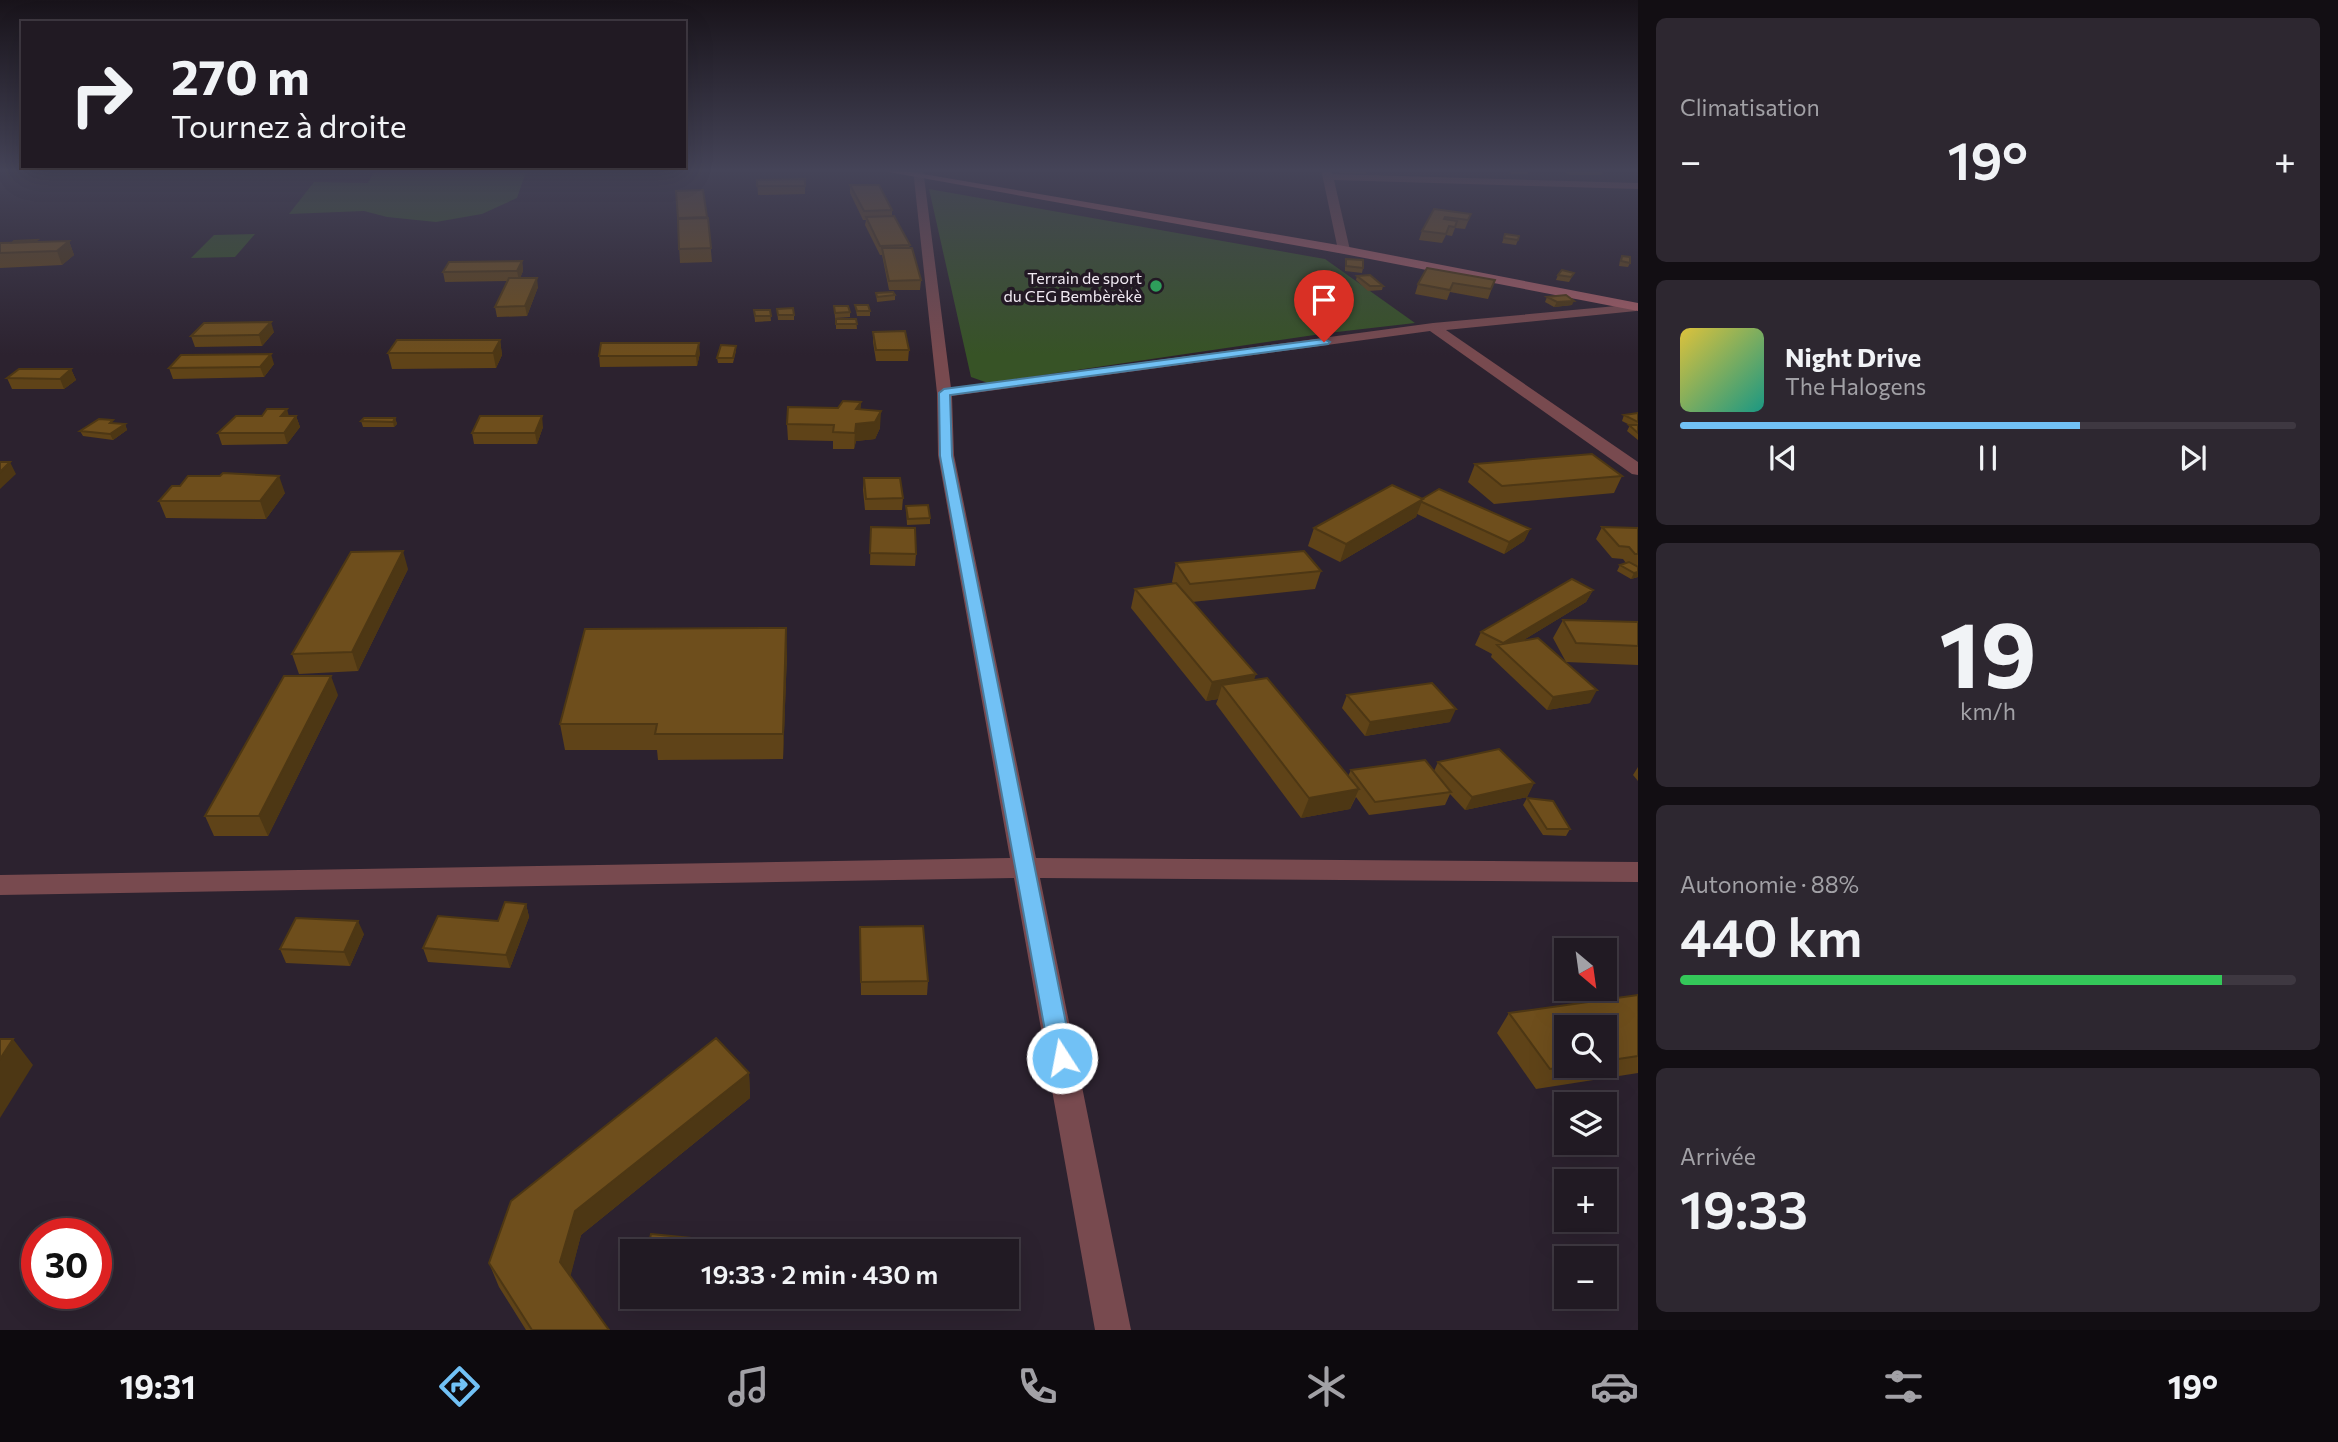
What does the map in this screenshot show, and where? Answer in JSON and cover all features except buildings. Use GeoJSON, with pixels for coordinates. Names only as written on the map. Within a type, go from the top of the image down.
{"type":"FeatureCollection","features":[{"type":"Feature","properties":{"kind":"main road"},"geometry":{"type":"LineString","coordinates":[[1239,231],[1637,307]]}},
{"type":"Feature","properties":{"kind":"street"},"geometry":{"type":"LineString","coordinates":[[925,231],[944,393],[946,456],[1113,1330]]}},
{"type":"Feature","properties":{"kind":"street"},"geometry":{"type":"LineString","coordinates":[[1340,231],[1344,250]]}},
{"type":"Feature","properties":{"kind":"street"},"geometry":{"type":"LineString","coordinates":[[944,393],[1433,327],[1637,307]]}},
{"type":"Feature","properties":{"kind":"street"},"geometry":{"type":"LineString","coordinates":[[1433,327],[1638,470]]}},
{"type":"Feature","properties":{"kind":"street"},"geometry":{"type":"LineString","coordinates":[[0,885],[1025,868],[1638,872]]}},
{"type":"Feature","properties":{"kind":"green space","name":"Terrain de sport du CEG Bembèrèkè"},"geometry":{"type":"Polygon","coordinates":[[[938,231],[1167,231],[1325,259],[1415,323],[1328,333],[988,383],[971,377],[938,231]]]}},
{"type":"Feature","properties":{"kind":"green space"},"geometry":{"type":"Polygon","coordinates":[[[255,234],[235,257],[191,258],[214,235],[255,234]]]}},
{"type":"Feature","properties":{"kind":"place","name":"Terrain de sport du CEG Bembèrèkè"},"geometry":{"type":"Point","coordinates":[1156,286]}},
{"type":"Feature","properties":{"kind":"route"},"geometry":{"type":"LineString","coordinates":[[1062,1058],[946,456],[944,393],[1324,342]]}}]}
